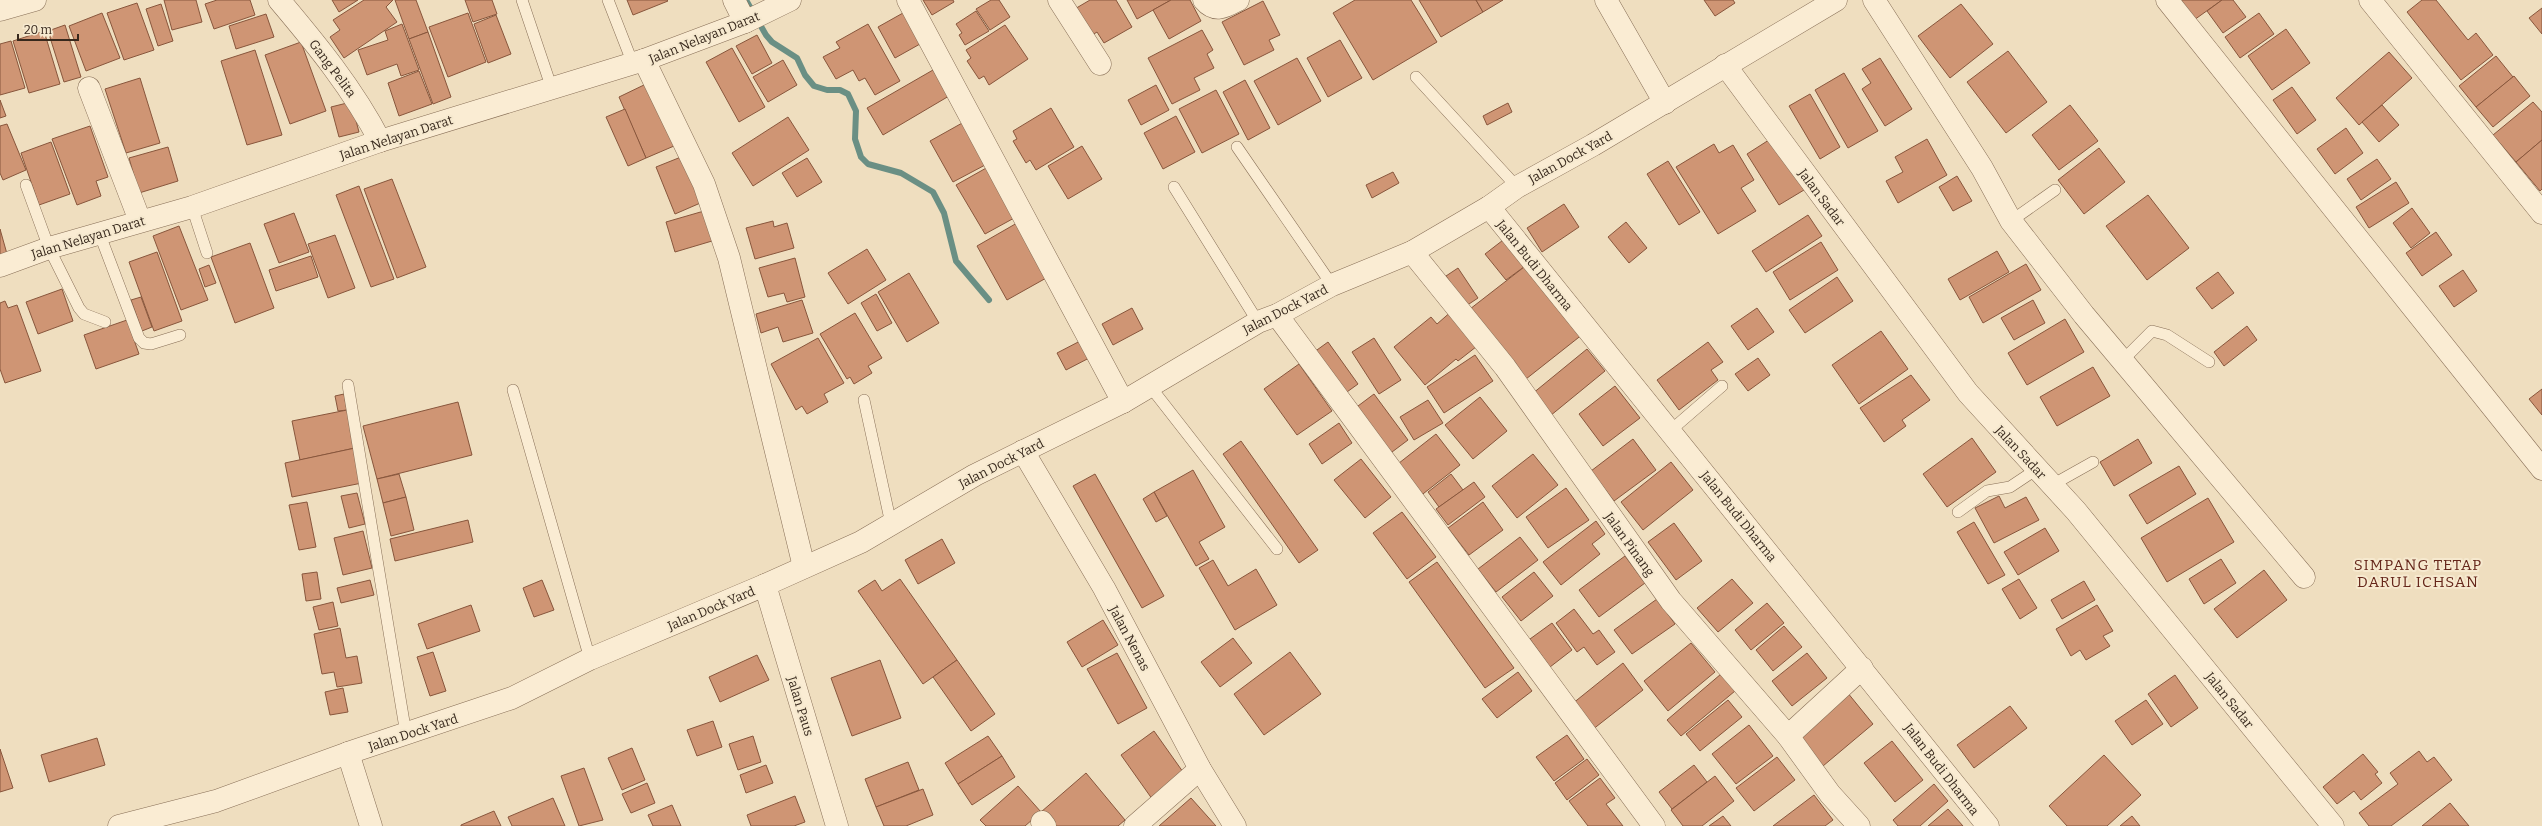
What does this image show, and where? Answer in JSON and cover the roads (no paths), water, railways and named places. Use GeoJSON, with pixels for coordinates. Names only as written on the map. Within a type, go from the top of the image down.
{"type":"FeatureCollection","features":[{"type":"Feature","properties":{"kind":"street"},"geometry":{"type":"LineString","coordinates":[[0,10],[35,0]]}},
{"type":"Feature","properties":{"kind":"street","name":"Gang Pelita"},"geometry":{"type":"LineString","coordinates":[[279,0],[343,79],[364,109],[380,141]]}},
{"type":"Feature","properties":{"kind":"street"},"geometry":{"type":"LineString","coordinates":[[734,0],[748,21]]}},
{"type":"Feature","properties":{"kind":"street"},"geometry":{"type":"LineString","coordinates":[[908,0],[1123,402]]}},
{"type":"Feature","properties":{"kind":"street"},"geometry":{"type":"LineString","coordinates":[[1059,0],[1100,64]]}},
{"type":"Feature","properties":{"kind":"street"},"geometry":{"type":"LineString","coordinates":[[1204,0],[1211,7],[1219,8],[1238,0]]}},
{"type":"Feature","properties":{"kind":"street"},"geometry":{"type":"LineString","coordinates":[[1606,0],[1664,103]]}},
{"type":"Feature","properties":{"kind":"street","name":"Jalan Dock Yard"},"geometry":{"type":"LineString","coordinates":[[119,826],[216,801],[348,753],[512,698],[590,659],[861,542],[975,475],[1123,402],[1149,385],[1268,318],[1332,285],[1412,252],[1489,207],[1517,187],[1664,103],[1725,65],[1836,0]]}},
{"type":"Feature","properties":{"kind":"street"},"geometry":{"type":"LineString","coordinates":[[2167,0],[2542,469]]}},
{"type":"Feature","properties":{"kind":"street"},"geometry":{"type":"LineString","coordinates":[[2370,0],[2542,212]]}},
{"type":"Feature","properties":{"kind":"street"},"geometry":{"type":"LineString","coordinates":[[1875,2],[1914,59],[1982,168],[2011,221],[2084,315],[2304,577]]}},
{"type":"Feature","properties":{"kind":"street","name":"Jalan Nelayan Darat"},"geometry":{"type":"LineString","coordinates":[[0,266],[49,248],[100,235],[140,221],[192,207],[380,141],[638,62],[748,21],[783,4]]}},
{"type":"Feature","properties":{"kind":"street"},"geometry":{"type":"LineString","coordinates":[[638,62],[704,184],[718,224],[729,258],[804,567]]}},
{"type":"Feature","properties":{"kind":"street","name":"Jalan Sadar"},"geometry":{"type":"LineString","coordinates":[[1725,65],[1968,393],[2076,511],[2333,826]]}},
{"type":"Feature","properties":{"kind":"street"},"geometry":{"type":"LineString","coordinates":[[89,88],[140,221]]}},
{"type":"Feature","properties":{"kind":"street","name":"Jalan Budi Dharma"},"geometry":{"type":"LineString","coordinates":[[1489,207],[1988,826]]}},
{"type":"Feature","properties":{"kind":"street","name":"Jalan Pinang"},"geometry":{"type":"LineString","coordinates":[[1412,252],[1505,367],[1671,601],[1788,736],[1830,794],[1859,826]]}},
{"type":"Feature","properties":{"kind":"street"},"geometry":{"type":"LineString","coordinates":[[1268,318],[1654,826]]}},
{"type":"Feature","properties":{"kind":"street","name":"Jalan Nenas"},"geometry":{"type":"LineString","coordinates":[[1023,451],[1104,588],[1200,769],[1235,826]]}},
{"type":"Feature","properties":{"kind":"street","name":"Jalan Paus"},"geometry":{"type":"LineString","coordinates":[[764,585],[837,826]]}},
{"type":"Feature","properties":{"kind":"street"},"geometry":{"type":"LineString","coordinates":[[1788,736],[1862,668]]}},
{"type":"Feature","properties":{"kind":"street"},"geometry":{"type":"LineString","coordinates":[[348,753],[371,826]]}},
{"type":"Feature","properties":{"kind":"street"},"geometry":{"type":"LineString","coordinates":[[1135,826],[1200,769]]}},
{"type":"Feature","properties":{"kind":"lane"},"geometry":{"type":"LineString","coordinates":[[522,0],[552,89]]}},
{"type":"Feature","properties":{"kind":"lane"},"geometry":{"type":"LineString","coordinates":[[608,0],[638,62]]}},
{"type":"Feature","properties":{"kind":"lane"},"geometry":{"type":"LineString","coordinates":[[1416,77],[1517,187]]}},
{"type":"Feature","properties":{"kind":"lane"},"geometry":{"type":"LineString","coordinates":[[1237,147],[1332,285]]}},
{"type":"Feature","properties":{"kind":"lane"},"geometry":{"type":"LineString","coordinates":[[26,185],[49,248],[78,308],[84,314],[105,322]]}},
{"type":"Feature","properties":{"kind":"lane"},"geometry":{"type":"LineString","coordinates":[[1174,187],[1268,318]]}},
{"type":"Feature","properties":{"kind":"lane"},"geometry":{"type":"LineString","coordinates":[[2011,221],[2055,190]]}},
{"type":"Feature","properties":{"kind":"lane"},"geometry":{"type":"LineString","coordinates":[[192,207],[207,253]]}},
{"type":"Feature","properties":{"kind":"lane"},"geometry":{"type":"LineString","coordinates":[[100,235],[139,338],[144,343],[150,344],[180,336]]}},
{"type":"Feature","properties":{"kind":"lane"},"geometry":{"type":"LineString","coordinates":[[2123,360],[2152,331],[2167,335],[2209,362]]}},
{"type":"Feature","properties":{"kind":"lane"},"geometry":{"type":"LineString","coordinates":[[348,385],[406,734]]}},
{"type":"Feature","properties":{"kind":"lane"},"geometry":{"type":"LineString","coordinates":[[1149,385],[1277,549]]}},
{"type":"Feature","properties":{"kind":"lane"},"geometry":{"type":"LineString","coordinates":[[1670,431],[1722,386]]}},
{"type":"Feature","properties":{"kind":"lane"},"geometry":{"type":"LineString","coordinates":[[513,390],[590,659]]}},
{"type":"Feature","properties":{"kind":"lane"},"geometry":{"type":"LineString","coordinates":[[864,400],[891,524]]}},
{"type":"Feature","properties":{"kind":"lane"},"geometry":{"type":"LineString","coordinates":[[2052,485],[2093,462]]}},
{"type":"Feature","properties":{"kind":"lane"},"geometry":{"type":"LineString","coordinates":[[1958,512],[1987,491],[2010,487],[2037,469]]}},
{"type":"Feature","properties":{"kind":"waterway"},"geometry":{"type":"LineString","coordinates":[[746,0],[766,35],[772,42],[797,58],[805,75],[814,86],[827,90],[840,90],[848,94],[856,111],[855,139],[861,157],[868,164],[901,173],[933,192],[944,213],[956,261],[989,300]]}},
{"type":"Feature","properties":{"kind":"district","name":"SIMPANG TETAP DARUL ICHSAN"},"geometry":{"type":"Point","coordinates":[2418,574]}}]}
